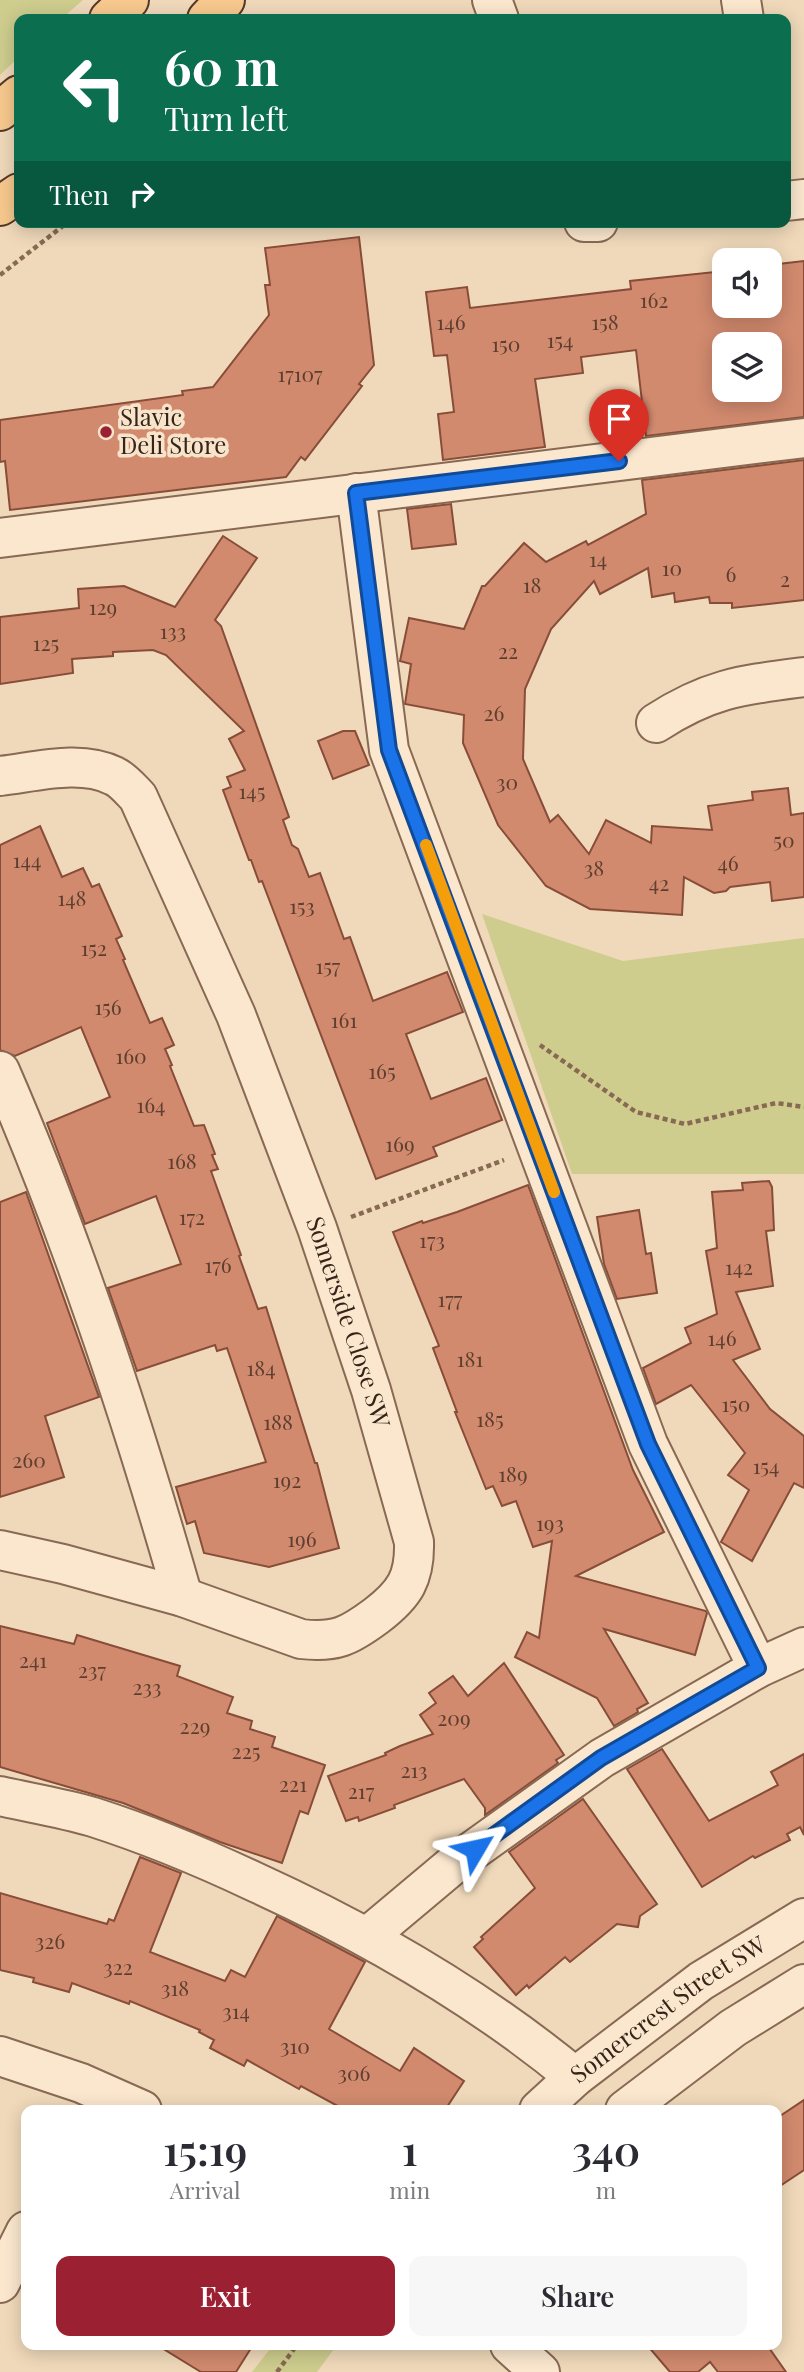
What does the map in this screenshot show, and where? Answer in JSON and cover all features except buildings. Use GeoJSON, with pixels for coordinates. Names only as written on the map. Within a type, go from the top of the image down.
{"type":"FeatureCollection","features":[{"type":"Feature","properties":{"kind":"main road"},"geometry":{"type":"LineString","coordinates":[[114,14],[130,0]]}},
{"type":"Feature","properties":{"kind":"main road"},"geometry":{"type":"LineString","coordinates":[[212,14],[225,0]]}},
{"type":"Feature","properties":{"kind":"main road"},"geometry":{"type":"LineString","coordinates":[[0,111],[14,99]]}},
{"type":"Feature","properties":{"kind":"street"},"geometry":{"type":"LineString","coordinates":[[0,538],[804,438]]}},
{"type":"Feature","properties":{"kind":"street"},"geometry":{"type":"LineString","coordinates":[[356,493],[389,750],[648,1444],[758,1668]]}},
{"type":"Feature","properties":{"kind":"street"},"geometry":{"type":"LineString","coordinates":[[656,723],[685,704],[710,694],[737,686],[804,677]]}},
{"type":"Feature","properties":{"kind":"street","name":"Somerside Close SW"},"geometry":{"type":"LineString","coordinates":[[0,776],[76,768],[98,770],[117,777],[138,797],[236,1015],[317,1228],[371,1390],[414,1542],[414,1559],[405,1588],[394,1602],[353,1633],[328,1640],[300,1639],[183,1597],[63,1564],[0,1550]]}},
{"type":"Feature","properties":{"kind":"street"},"geometry":{"type":"LineString","coordinates":[[0,1071],[35,1152],[82,1277],[129,1416],[183,1597]]}},
{"type":"Feature","properties":{"kind":"street"},"geometry":{"type":"LineString","coordinates":[[367,1937],[454,1864],[601,1758],[758,1668],[804,1647]]}},
{"type":"Feature","properties":{"kind":"street"},"geometry":{"type":"LineString","coordinates":[[0,1796],[91,1817],[178,1846],[321,1912],[467,1997],[538,2046],[575,2077]]}},
{"type":"Feature","properties":{"kind":"street","name":"Somercrest Street SW"},"geometry":{"type":"LineString","coordinates":[[544,2105],[575,2077],[701,1981],[804,1918]]}},
{"type":"Feature","properties":{"kind":"street"},"geometry":{"type":"LineString","coordinates":[[632,2105],[733,2028],[804,1984]]}},
{"type":"Feature","properties":{"kind":"street"},"geometry":{"type":"LineString","coordinates":[[0,2056],[76,2096],[118,2105]]}},
{"type":"Feature","properties":{"kind":"street"},"geometry":{"type":"LineString","coordinates":[[0,2283],[21,2241]]}},
{"type":"Feature","properties":{"kind":"street"},"geometry":{"type":"LineString","coordinates":[[516,2350],[540,2372]]}},
{"type":"Feature","properties":{"kind":"path"},"geometry":{"type":"LineString","coordinates":[[0,275],[60,228]]}},
{"type":"Feature","properties":{"kind":"path"},"geometry":{"type":"LineString","coordinates":[[496,1034],[514,1027],[636,1112],[685,1124],[776,1103],[804,1107]]}},
{"type":"Feature","properties":{"kind":"path"},"geometry":{"type":"LineString","coordinates":[[317,1228],[537,1147]]}},
{"type":"Feature","properties":{"kind":"path"},"geometry":{"type":"LineString","coordinates":[[277,2372],[293,2350]]}},
{"type":"Feature","properties":{"kind":"shaded area"},"geometry":{"type":"Polygon","coordinates":[[[0,0],[83,0],[67,14],[14,14],[14,62],[0,75],[0,0]]]}},
{"type":"Feature","properties":{"kind":"shaded area"},"geometry":{"type":"Polygon","coordinates":[[[482,914],[623,961],[804,938],[804,1174],[572,1174],[482,914]]]}},
{"type":"Feature","properties":{"kind":"shaded area"},"geometry":{"type":"Polygon","coordinates":[[[269,2350],[333,2350],[317,2372],[252,2372],[269,2350]]]}},
{"type":"Feature","properties":{"kind":"slow traffic"},"geometry":{"type":"LineString","coordinates":[[426,845],[554,1192]]}},
{"type":"Feature","properties":{"kind":"place","name":"Slavic Deli Store"},"geometry":{"type":"Point","coordinates":[106,432]}},
{"type":"Feature","properties":{"kind":"route"},"geometry":{"type":"LineString","coordinates":[[475,1849],[601,1758],[758,1668],[648,1444],[389,750],[356,493],[619,461]]}}]}
